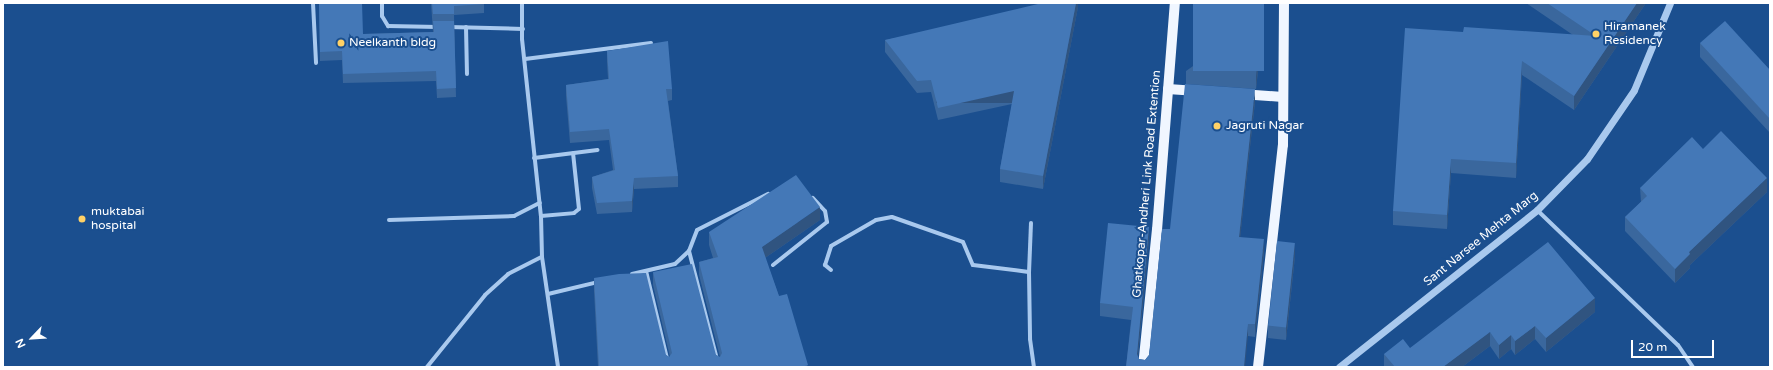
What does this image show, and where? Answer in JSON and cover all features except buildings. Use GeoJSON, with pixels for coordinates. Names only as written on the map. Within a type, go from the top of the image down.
{"type":"FeatureCollection","features":[{"type":"Feature","properties":{"kind":"main road","name":"Ghatkopar-Andheri Link Road Extention"},"geometry":{"type":"LineString","coordinates":[[1143,367],[1157,230],[1175,3]]}},
{"type":"Feature","properties":{"kind":"main road"},"geometry":{"type":"LineString","coordinates":[[1258,367],[1283,145],[1284,3]]}},
{"type":"Feature","properties":{"kind":"main road"},"geometry":{"type":"LineString","coordinates":[[1168,89],[1207,91]]}},
{"type":"Feature","properties":{"kind":"main road"},"geometry":{"type":"LineString","coordinates":[[1230,93],[1283,96]]}},
{"type":"Feature","properties":{"kind":"street"},"geometry":{"type":"LineString","coordinates":[[313,3],[316,63]]}},
{"type":"Feature","properties":{"kind":"street"},"geometry":{"type":"LineString","coordinates":[[382,3],[382,16],[388,26],[522,29]]}},
{"type":"Feature","properties":{"kind":"street"},"geometry":{"type":"LineString","coordinates":[[522,3],[522,29],[534,158],[540,203],[542,257],[558,367]]}},
{"type":"Feature","properties":{"kind":"street","name":"Sant Narsee Mehta Marg"},"geometry":{"type":"LineString","coordinates":[[1338,367],[1537,210],[1587,159],[1634,90],[1670,3]]}},
{"type":"Feature","properties":{"kind":"street"},"geometry":{"type":"LineString","coordinates":[[466,27],[467,74]]}},
{"type":"Feature","properties":{"kind":"street"},"geometry":{"type":"LineString","coordinates":[[525,59],[651,44]]}},
{"type":"Feature","properties":{"kind":"street"},"geometry":{"type":"LineString","coordinates":[[534,158],[598,150]]}},
{"type":"Feature","properties":{"kind":"street"},"geometry":{"type":"LineString","coordinates":[[541,216],[574,213],[579,209],[573,153]]}},
{"type":"Feature","properties":{"kind":"street"},"geometry":{"type":"LineString","coordinates":[[623,276],[674,264],[689,252],[697,230],[772,192]]}},
{"type":"Feature","properties":{"kind":"street"},"geometry":{"type":"LineString","coordinates":[[773,265],[826,222],[825,211],[811,196]]}},
{"type":"Feature","properties":{"kind":"street"},"geometry":{"type":"LineString","coordinates":[[389,220],[514,216],[540,203]]}},
{"type":"Feature","properties":{"kind":"street"},"geometry":{"type":"LineString","coordinates":[[1537,210],[1678,345],[1694,367]]}},
{"type":"Feature","properties":{"kind":"street"},"geometry":{"type":"LineString","coordinates":[[831,270],[825,265],[831,246],[876,220],[892,217],[963,242],[973,265],[1029,272]]}},
{"type":"Feature","properties":{"kind":"street"},"geometry":{"type":"LineString","coordinates":[[1031,223],[1029,272],[1030,339],[1034,367]]}},
{"type":"Feature","properties":{"kind":"street"},"geometry":{"type":"LineString","coordinates":[[689,252],[719,367]]}},
{"type":"Feature","properties":{"kind":"street"},"geometry":{"type":"LineString","coordinates":[[428,367],[485,295],[508,274],[542,257]]}},
{"type":"Feature","properties":{"kind":"street"},"geometry":{"type":"LineString","coordinates":[[646,271],[669,367]]}},
{"type":"Feature","properties":{"kind":"street"},"geometry":{"type":"LineString","coordinates":[[548,294],[601,281]]}},
{"type":"Feature","properties":{"kind":"place","name":"Hiramanek Residency"},"geometry":{"type":"Point","coordinates":[1596,34]}},
{"type":"Feature","properties":{"kind":"place","name":"Neelkanth bldg"},"geometry":{"type":"Point","coordinates":[341,43]}},
{"type":"Feature","properties":{"kind":"place","name":"Jagruti Nagar"},"geometry":{"type":"Point","coordinates":[1217,126]}},
{"type":"Feature","properties":{"kind":"place","name":"muktabai hospital"},"geometry":{"type":"Point","coordinates":[82,219]}}]}
